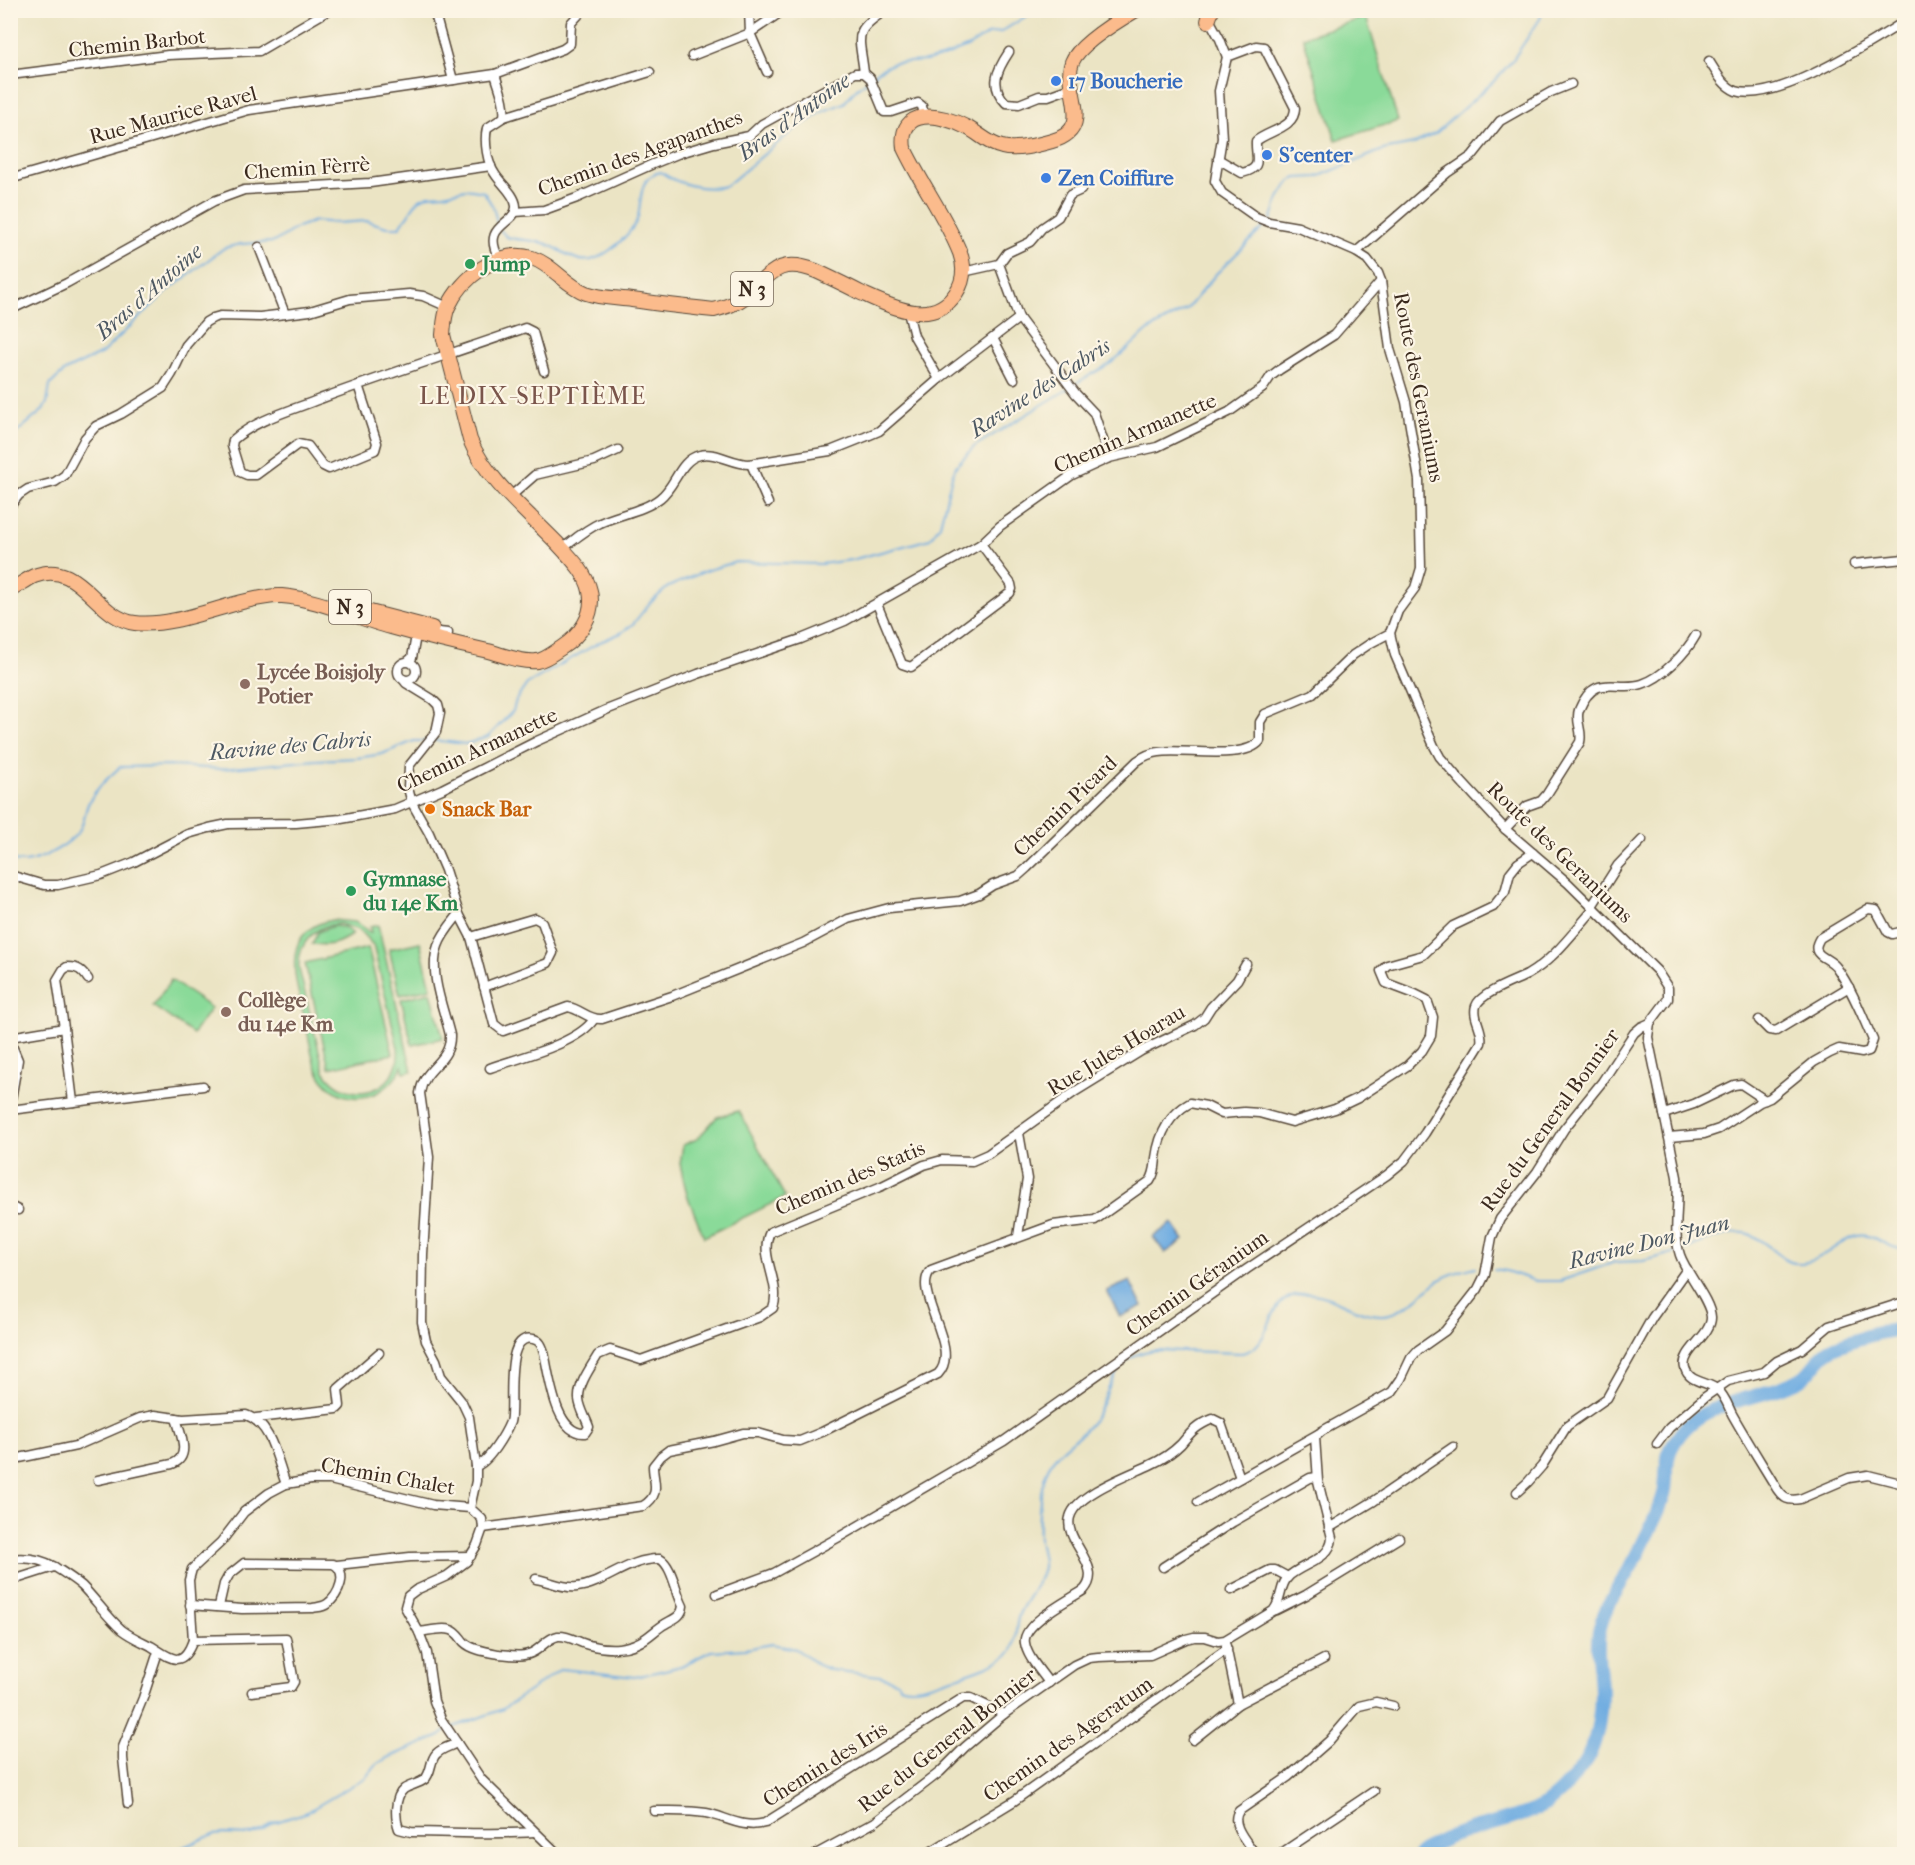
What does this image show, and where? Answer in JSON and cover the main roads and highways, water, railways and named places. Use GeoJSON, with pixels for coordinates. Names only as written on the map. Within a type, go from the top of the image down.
{"type":"FeatureCollection","features":[{"type":"Feature","properties":{"kind":"main road","name":"N 3"},"geometry":{"type":"LineString","coordinates":[[140,623],[256,591],[286,591],[413,635],[449,638],[536,661],[551,656],[581,632],[589,614],[590,591],[582,572],[488,472],[475,453],[470,440],[443,334],[448,307],[472,277],[484,266],[499,258],[516,255],[542,263],[585,293],[714,310],[730,306],[744,297],[761,280],[782,267],[805,267],[887,305],[908,312],[930,312],[945,305],[958,289],[963,272],[960,254],[904,148],[905,129],[915,118],[924,115],[962,124],[1002,148],[1054,141],[1067,134],[1075,122],[1077,111],[1071,67],[1077,54],[1136,10]]}},
{"type":"Feature","properties":{"kind":"main road","name":"N 3"},"geometry":{"type":"LineString","coordinates":[[10,590],[34,576],[49,573],[65,576],[82,585],[108,612],[125,621],[140,623],[164,622],[260,598],[281,596],[356,615],[413,635]]}},
{"type":"Feature","properties":{"kind":"main road"},"geometry":{"type":"LineString","coordinates":[[413,635],[426,641],[449,638]]}},
{"type":"Feature","properties":{"kind":"water"},"geometry":{"type":"Polygon","coordinates":[[[1172,1223],[1184,1240],[1165,1253],[1153,1237],[1172,1223]]]}},
{"type":"Feature","properties":{"kind":"water"},"geometry":{"type":"Polygon","coordinates":[[[1130,1281],[1142,1306],[1120,1317],[1107,1291],[1130,1281]]]}},
{"type":"Feature","properties":{"kind":"waterway","name":"Bras d'Antoine"},"geometry":{"type":"LineString","coordinates":[[873,76],[894,63],[926,61],[945,56],[969,46],[988,34],[1001,32],[1028,15],[1046,10]]}},
{"type":"Feature","properties":{"kind":"waterway","name":"Ravine des Cabris"},"geometry":{"type":"LineString","coordinates":[[1271,220],[1279,198],[1290,181],[1297,178],[1317,177],[1383,150],[1414,144],[1436,133],[1493,82],[1512,61],[1540,19],[1543,10]]}},
{"type":"Feature","properties":{"kind":"waterway","name":"Bras d'Antoine"},"geometry":{"type":"LineString","coordinates":[[500,230],[507,237],[544,243],[579,260],[595,259],[616,246],[634,226],[638,217],[642,189],[648,178],[654,174],[661,172],[668,177],[701,187],[726,186],[792,131],[824,111],[844,103],[857,88],[868,80]]}},
{"type":"Feature","properties":{"kind":"waterway","name":"Bras d'Antoine"},"geometry":{"type":"LineString","coordinates":[[10,438],[42,411],[47,403],[50,385],[57,378],[65,371],[102,353],[166,292],[224,248],[241,244],[274,242],[298,227],[315,221],[337,223],[367,221],[387,227],[400,227],[420,199],[429,195],[466,189],[484,192],[493,207],[498,225]]}},
{"type":"Feature","properties":{"kind":"waterway","name":"Ravine des Cabris"},"geometry":{"type":"LineString","coordinates":[[1073,385],[1111,363],[1149,330],[1187,309],[1216,274],[1267,224]]}},
{"type":"Feature","properties":{"kind":"waterway","name":"Ravine des Cabris"},"geometry":{"type":"LineString","coordinates":[[432,740],[466,744],[488,737],[513,711],[516,700],[527,684],[600,642],[621,633],[633,624],[649,604],[668,587],[708,570],[736,562],[821,564],[851,560],[930,539],[940,525],[956,466],[975,446],[1068,389]]}},
{"type":"Feature","properties":{"kind":"waterway","name":"Ravine des Cabris"},"geometry":{"type":"LineString","coordinates":[[10,861],[32,861],[66,844],[79,831],[92,797],[120,767],[173,766],[221,769],[357,758],[382,754],[414,741],[426,741]]}},
{"type":"Feature","properties":{"kind":"waterway","name":"Ravine Don Juan"},"geometry":{"type":"LineString","coordinates":[[1683,1250],[1713,1238],[1737,1233],[1755,1237],[1785,1259],[1795,1263],[1804,1263],[1821,1257],[1849,1239],[1863,1235],[1892,1247],[1904,1249]]}},
{"type":"Feature","properties":{"kind":"waterway","name":"Ravine Don Juan"},"geometry":{"type":"LineString","coordinates":[[1494,1269],[1536,1281],[1560,1281],[1615,1262],[1643,1261],[1677,1252]]}},
{"type":"Feature","properties":{"kind":"waterway","name":"Ravine Don Juan"},"geometry":{"type":"LineString","coordinates":[[451,1728],[503,1709],[561,1669],[635,1677],[681,1666],[711,1651],[745,1649],[772,1644],[796,1649],[818,1665],[831,1670],[880,1676],[898,1682],[900,1686],[906,1688],[925,1686],[995,1663],[1013,1648],[1020,1612],[1042,1572],[1039,1513],[1048,1468],[1059,1453],[1092,1422],[1116,1373],[1130,1358],[1154,1350],[1242,1353],[1254,1348],[1260,1342],[1280,1304],[1295,1295],[1306,1293],[1318,1295],[1361,1311],[1383,1315],[1407,1306],[1445,1277],[1475,1267]]}},
{"type":"Feature","properties":{"kind":"waterway"},"geometry":{"type":"LineString","coordinates":[[1420,1854],[1449,1837],[1531,1812],[1546,1804],[1566,1786],[1583,1765],[1593,1746],[1599,1723],[1601,1687],[1598,1643],[1602,1620],[1659,1510],[1664,1496],[1669,1454],[1681,1433],[1693,1421],[1723,1405],[1774,1390],[1800,1379],[1831,1349],[1860,1338],[1904,1327]]}},
{"type":"Feature","properties":{"kind":"waterway","name":"Ravine Don Juan"},"geometry":{"type":"LineString","coordinates":[[168,1854],[214,1835],[250,1835],[264,1830],[273,1823],[307,1812],[365,1778],[377,1764],[387,1758],[440,1736],[446,1731]]}},
{"type":"Feature","properties":{"kind":"place","name":"17 Boucherie"},"geometry":{"type":"Point","coordinates":[1056,81]}},
{"type":"Feature","properties":{"kind":"place","name":"S'center"},"geometry":{"type":"Point","coordinates":[1267,155]}},
{"type":"Feature","properties":{"kind":"place","name":"Zen Coiffure"},"geometry":{"type":"Point","coordinates":[1046,178]}},
{"type":"Feature","properties":{"kind":"place","name":"Jump"},"geometry":{"type":"Point","coordinates":[470,264]}},
{"type":"Feature","properties":{"kind":"place","name":"Lycée Boisjoly Potier"},"geometry":{"type":"Point","coordinates":[245,684]}},
{"type":"Feature","properties":{"kind":"place","name":"Snack Bar"},"geometry":{"type":"Point","coordinates":[430,809]}},
{"type":"Feature","properties":{"kind":"place","name":"Gymnase du 14e Km"},"geometry":{"type":"Point","coordinates":[351,891]}},
{"type":"Feature","properties":{"kind":"place","name":"Collège du 14e Km"},"geometry":{"type":"Point","coordinates":[226,1012]}},
{"type":"Feature","properties":{"kind":"district","name":"LE DIX-SEPTIÈME"},"geometry":{"type":"Point","coordinates":[533,396]}}]}
